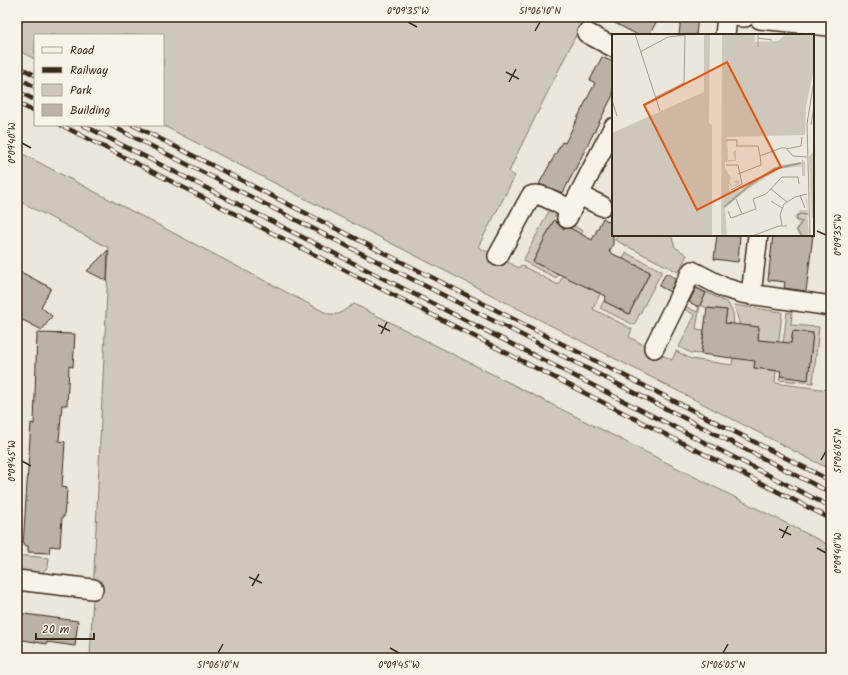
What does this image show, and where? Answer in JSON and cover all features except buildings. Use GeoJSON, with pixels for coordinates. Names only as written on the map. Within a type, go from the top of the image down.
{"type":"FeatureCollection","features":[{"type":"Feature","properties":{"kind":"street"},"geometry":{"type":"LineString","coordinates":[[725,34],[727,17]]}},
{"type":"Feature","properties":{"kind":"street"},"geometry":{"type":"LineString","coordinates":[[742,17],[829,26]]}},
{"type":"Feature","properties":{"kind":"street"},"geometry":{"type":"LineString","coordinates":[[587,33],[612,46]]}},
{"type":"Feature","properties":{"kind":"street"},"geometry":{"type":"LineString","coordinates":[[572,208],[612,130]]}},
{"type":"Feature","properties":{"kind":"street"},"geometry":{"type":"LineString","coordinates":[[498,256],[531,196],[534,194],[572,208],[602,206]]}},
{"type":"Feature","properties":{"kind":"street"},"geometry":{"type":"LineString","coordinates":[[751,295],[758,236]]}},
{"type":"Feature","properties":{"kind":"street"},"geometry":{"type":"LineString","coordinates":[[654,348],[692,271],[725,288],[751,295],[831,306]]}},
{"type":"Feature","properties":{"kind":"street"},"geometry":{"type":"LineString","coordinates":[[17,580],[92,589]]}},
{"type":"Feature","properties":{"kind":"green space"},"geometry":{"type":"Polygon","coordinates":[[[17,17],[585,17],[516,156],[509,172],[515,176],[478,247],[519,268],[521,265],[558,285],[565,272],[583,285],[600,294],[593,309],[632,329],[629,337],[672,360],[676,351],[691,359],[732,365],[734,352],[756,356],[754,368],[776,371],[775,383],[828,390],[827,407],[831,408],[831,470],[164,126],[164,34],[34,34],[34,58],[17,50],[17,17]]]}},
{"type":"Feature","properties":{"kind":"green space"},"geometry":{"type":"Polygon","coordinates":[[[17,151],[328,314],[339,314],[354,304],[831,546],[831,658],[90,658],[109,248],[17,200],[17,151]]]}},
{"type":"Feature","properties":{"kind":"green space"},"geometry":{"type":"Polygon","coordinates":[[[537,202],[557,211],[555,216],[583,231],[575,247],[572,230],[554,220],[533,262],[558,274],[556,278],[523,261],[549,211],[535,204],[537,202]]]}},
{"type":"Feature","properties":{"kind":"green space"},"geometry":{"type":"Polygon","coordinates":[[[617,236],[671,236],[675,247],[687,255],[678,272],[615,240],[617,236]]]}},
{"type":"Feature","properties":{"kind":"green space"},"geometry":{"type":"Polygon","coordinates":[[[626,253],[662,271],[634,325],[600,308],[604,301],[629,314],[650,272],[632,263],[626,274],[617,272],[626,253]]]}},
{"type":"Feature","properties":{"kind":"green space"},"geometry":{"type":"Polygon","coordinates":[[[695,287],[728,303],[733,313],[734,326],[725,323],[727,310],[707,308],[700,305],[706,293],[695,287]]]}},
{"type":"Feature","properties":{"kind":"green space"},"geometry":{"type":"Polygon","coordinates":[[[734,305],[782,312],[779,340],[777,342],[758,340],[759,327],[740,325],[734,305]]]}},
{"type":"Feature","properties":{"kind":"green space"},"geometry":{"type":"Polygon","coordinates":[[[685,306],[697,312],[700,306],[696,329],[704,330],[701,354],[691,353],[679,347],[695,315],[684,309],[685,306]]]}},
{"type":"Feature","properties":{"kind":"green space"},"geometry":{"type":"Polygon","coordinates":[[[787,312],[792,313],[791,325],[819,327],[813,383],[779,380],[780,376],[808,379],[813,333],[793,331],[791,343],[783,344],[787,312]]]}},
{"type":"Feature","properties":{"kind":"green space"},"geometry":{"type":"Polygon","coordinates":[[[17,555],[49,558],[48,567],[40,575],[17,572],[17,555]]]}},
{"type":"Feature","properties":{"kind":"railway"},"geometry":{"type":"LineString","coordinates":[[17,66],[34,74]]}},
{"type":"Feature","properties":{"kind":"railway"},"geometry":{"type":"LineString","coordinates":[[17,77],[34,86]]}},
{"type":"Feature","properties":{"kind":"railway"},"geometry":{"type":"LineString","coordinates":[[17,91],[34,100]]}},
{"type":"Feature","properties":{"kind":"railway"},"geometry":{"type":"LineString","coordinates":[[17,103],[34,112]]}},
{"type":"Feature","properties":{"kind":"railway"},"geometry":{"type":"LineString","coordinates":[[63,126],[831,519]]}},
{"type":"Feature","properties":{"kind":"railway"},"geometry":{"type":"LineString","coordinates":[[85,126],[831,507]]}},
{"type":"Feature","properties":{"kind":"railway"},"geometry":{"type":"LineString","coordinates":[[112,126],[831,493]]}},
{"type":"Feature","properties":{"kind":"railway"},"geometry":{"type":"LineString","coordinates":[[135,126],[831,481]]}}]}
